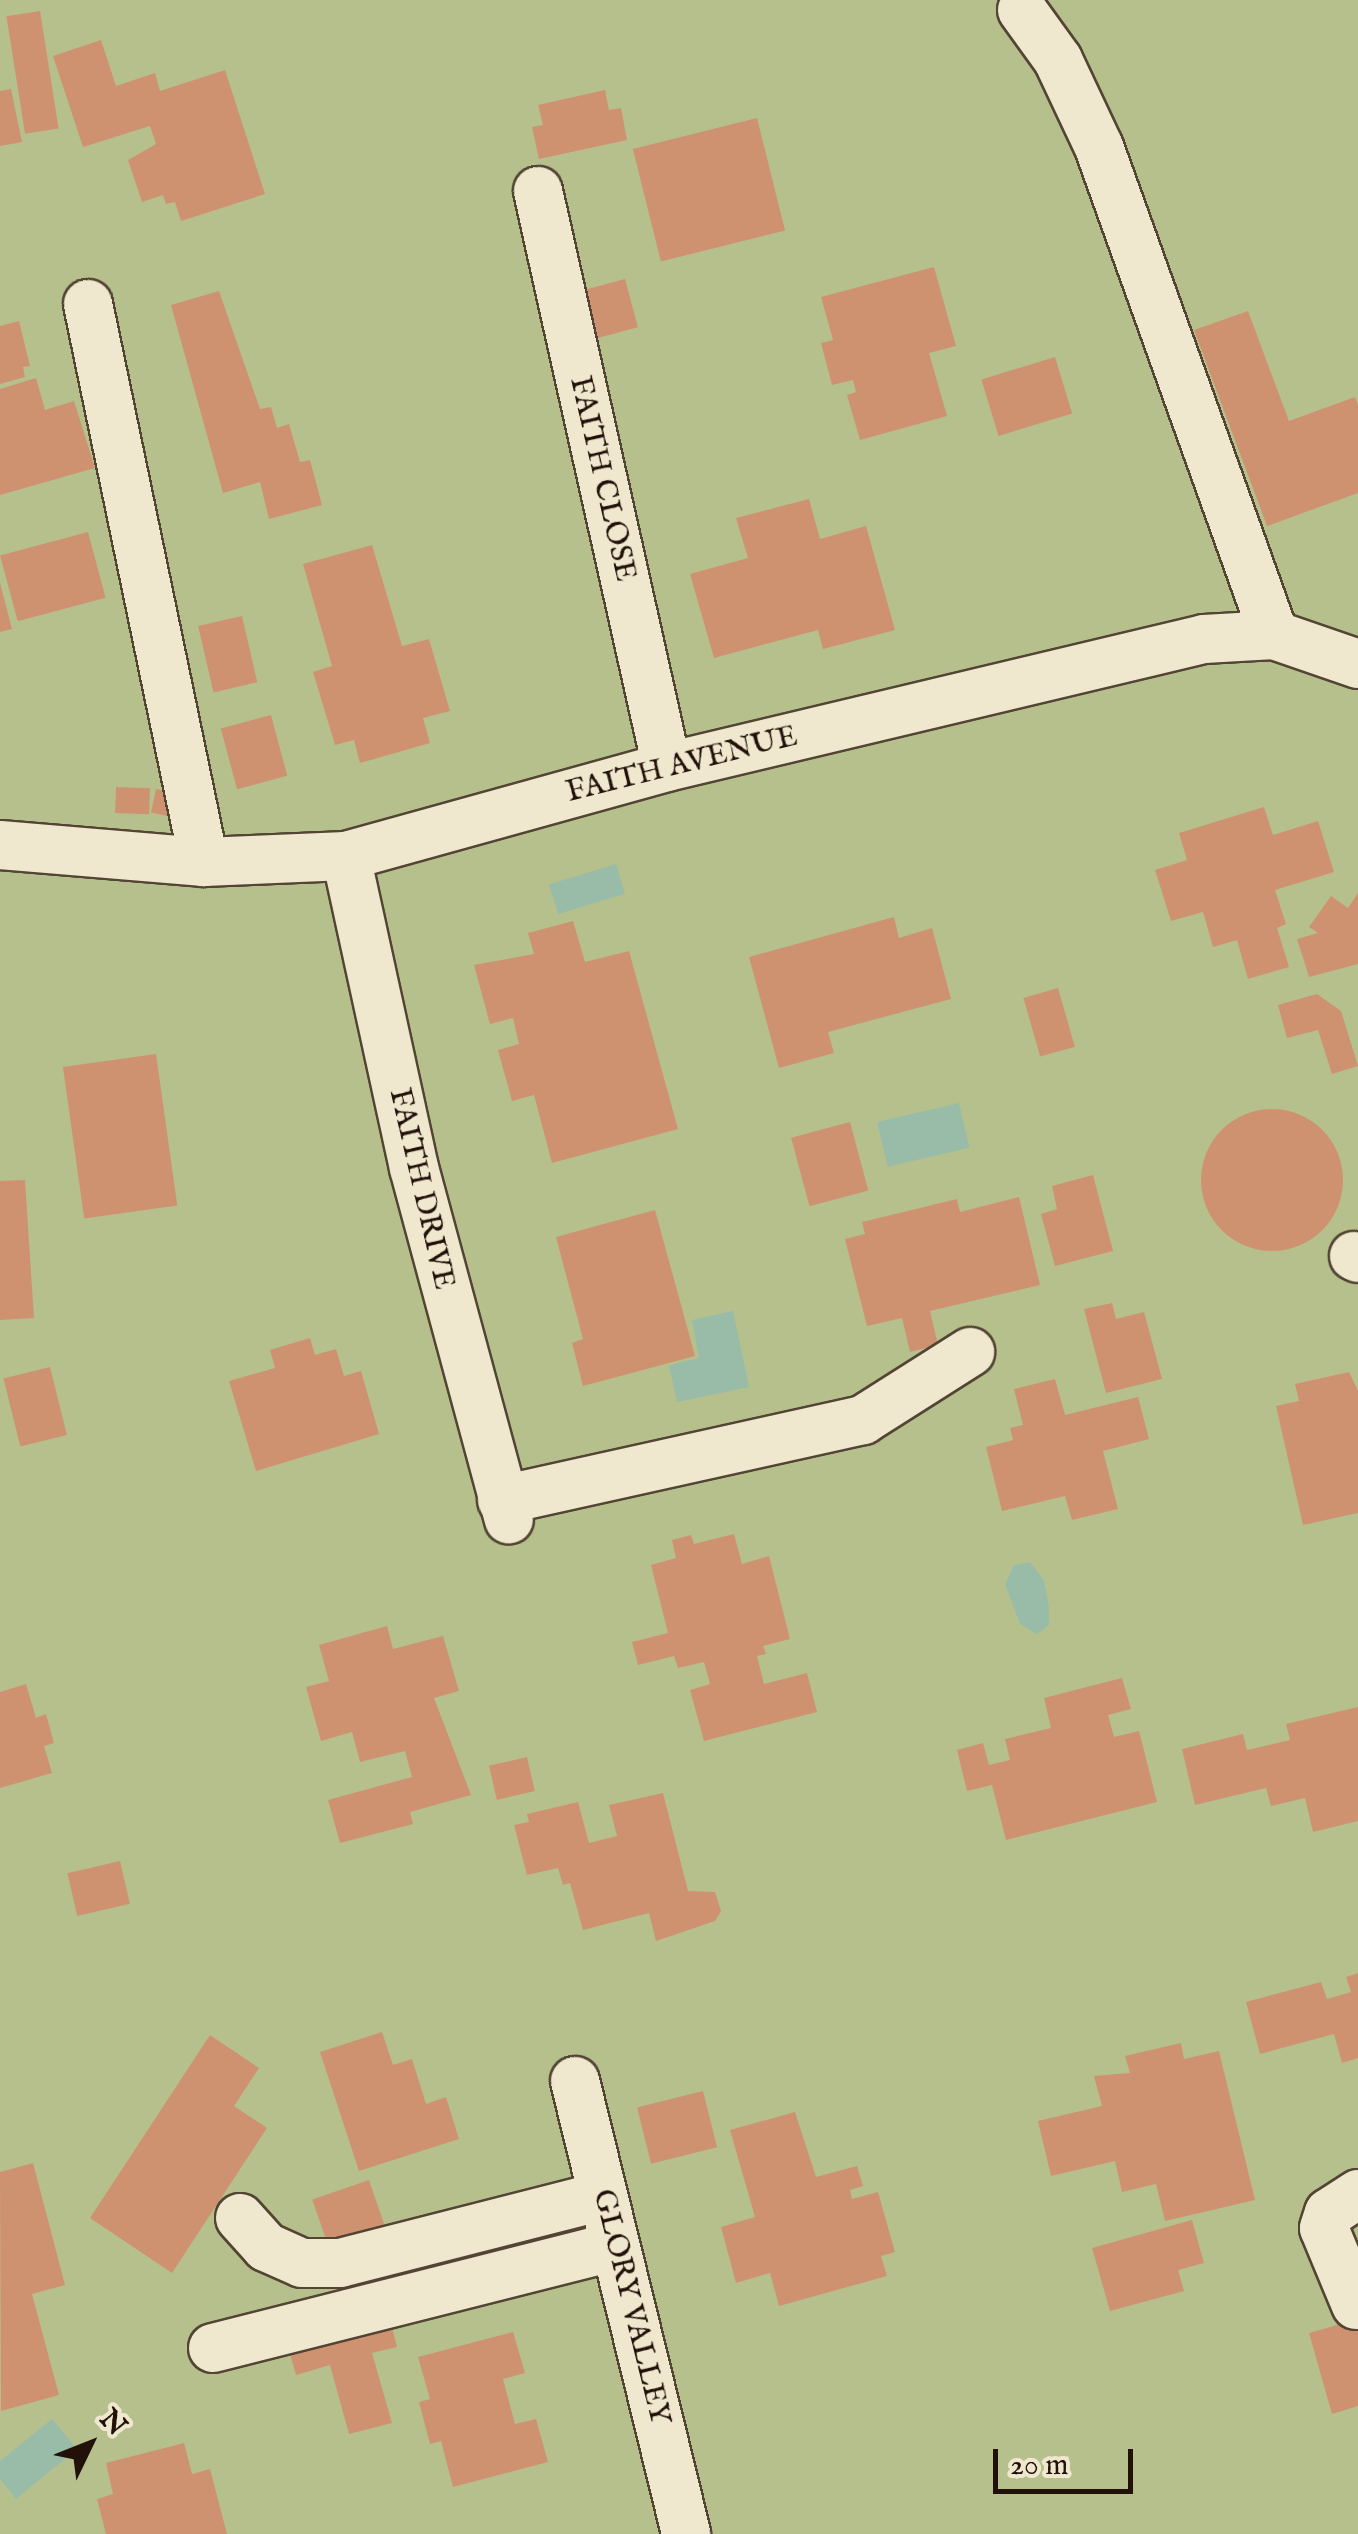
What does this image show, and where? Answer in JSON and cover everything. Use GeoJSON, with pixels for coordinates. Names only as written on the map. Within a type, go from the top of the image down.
{"type":"FeatureCollection","features":[{"type":"Feature","properties":{"kind":"street"},"geometry":{"type":"LineString","coordinates":[[1022,10],[1058,60],[1099,147],[1274,635]]}},
{"type":"Feature","properties":{"kind":"street","name":"FAITH CLOSE"},"geometry":{"type":"LineString","coordinates":[[538,191],[667,766]]}},
{"type":"Feature","properties":{"kind":"street"},"geometry":{"type":"LineString","coordinates":[[88,304],[204,862]]}},
{"type":"Feature","properties":{"kind":"street","name":"FAITH AVENUE"},"geometry":{"type":"LineString","coordinates":[[0,845],[204,862],[346,856],[667,766],[1204,638],[1274,635],[1358,664]]}},
{"type":"Feature","properties":{"kind":"street","name":"FAITH DRIVE"},"geometry":{"type":"LineString","coordinates":[[346,856],[414,1168],[506,1510],[863,1420],[970,1352]]}},
{"type":"Feature","properties":{"kind":"street","name":"GLORY VALLEY"},"geometry":{"type":"LineString","coordinates":[[574,2081],[686,2534]]}},
{"type":"Feature","properties":{"kind":"street"},"geometry":{"type":"LineString","coordinates":[[1356,2305],[1324,2228],[1329,2213],[1358,2194]]}},
{"type":"Feature","properties":{"kind":"street"},"geometry":{"type":"LineString","coordinates":[[240,2218],[266,2246],[302,2263],[340,2262],[603,2196]]}},
{"type":"Feature","properties":{"kind":"street"},"geometry":{"type":"LineString","coordinates":[[212,2348],[616,2246]]}},
{"type":"Feature","properties":{"kind":"shaded area"},"geometry":{"type":"Polygon","coordinates":[[[0,0],[1358,0],[1358,2534],[0,2534],[0,0]]]}},
{"type":"Feature","properties":{"kind":"shaded area"},"geometry":{"type":"Polygon","coordinates":[[[616,864],[625,894],[558,914],[549,884],[616,864]]]}},
{"type":"Feature","properties":{"kind":"shaded area"},"geometry":{"type":"Polygon","coordinates":[[[959,1103],[969,1148],[888,1167],[877,1122],[959,1103]]]}},
{"type":"Feature","properties":{"kind":"shaded area"},"geometry":{"type":"Polygon","coordinates":[[[733,1311],[749,1387],[677,1402],[669,1365],[699,1358],[692,1320],[733,1311]]]}},
{"type":"Feature","properties":{"kind":"shaded area"},"geometry":{"type":"Polygon","coordinates":[[[1030,1562],[1044,1580],[1049,1608],[1049,1625],[1037,1634],[1020,1624],[1005,1584],[1014,1565],[1030,1562]]]}},
{"type":"Feature","properties":{"kind":"shaded area"},"geometry":{"type":"Polygon","coordinates":[[[52,2419],[77,2449],[16,2499],[0,2479],[0,2461],[52,2419]]]}},
{"type":"Feature","properties":{"kind":"building"},"geometry":{"type":"Polygon","coordinates":[[[40,11],[59,129],[25,134],[6,16],[40,11]]]}},
{"type":"Feature","properties":{"kind":"building"},"geometry":{"type":"Polygon","coordinates":[[[101,40],[116,86],[155,73],[160,91],[225,70],[265,194],[181,221],[175,202],[166,204],[163,195],[142,202],[128,160],[156,144],[150,126],[83,147],[53,56],[101,40]]]}},
{"type":"Feature","properties":{"kind":"building"},"geometry":{"type":"Polygon","coordinates":[[[11,89],[22,142],[0,146],[0,91],[11,89]]]}},
{"type":"Feature","properties":{"kind":"building"},"geometry":{"type":"Polygon","coordinates":[[[605,90],[609,110],[621,108],[627,140],[539,159],[532,127],[543,125],[538,105],[605,90]]]}},
{"type":"Feature","properties":{"kind":"building"},"geometry":{"type":"Polygon","coordinates":[[[757,118],[785,231],[661,262],[633,149],[757,118]]]}},
{"type":"Feature","properties":{"kind":"building"},"geometry":{"type":"Polygon","coordinates":[[[934,267],[956,346],[929,353],[947,416],[860,440],[847,395],[856,392],[853,380],[832,385],[821,343],[833,340],[821,297],[934,267]]]}},
{"type":"Feature","properties":{"kind":"building"},"geometry":{"type":"Polygon","coordinates":[[[625,279],[638,327],[583,342],[570,294],[625,279]]]}},
{"type":"Feature","properties":{"kind":"building"},"geometry":{"type":"Polygon","coordinates":[[[219,291],[260,409],[271,407],[277,428],[289,424],[300,462],[310,460],[322,505],[269,519],[260,482],[223,493],[171,305],[219,291]]]}},
{"type":"Feature","properties":{"kind":"building"},"geometry":{"type":"Polygon","coordinates":[[[1248,311],[1289,421],[1355,397],[1358,405],[1358,493],[1267,526],[1194,330],[1248,311]]]}},
{"type":"Feature","properties":{"kind":"building"},"geometry":{"type":"Polygon","coordinates":[[[19,321],[30,366],[23,367],[25,377],[0,384],[0,326],[19,321]]]}},
{"type":"Feature","properties":{"kind":"building"},"geometry":{"type":"Polygon","coordinates":[[[1055,357],[1072,413],[999,436],[981,380],[1055,357]]]}},
{"type":"Feature","properties":{"kind":"building"},"geometry":{"type":"Polygon","coordinates":[[[36,378],[45,410],[74,401],[95,468],[0,495],[0,389],[36,378]]]}},
{"type":"Feature","properties":{"kind":"building"},"geometry":{"type":"Polygon","coordinates":[[[809,499],[820,539],[866,526],[895,630],[823,649],[818,630],[714,658],[690,574],[748,558],[736,518],[809,499]]]}},
{"type":"Feature","properties":{"kind":"building"},"geometry":{"type":"Polygon","coordinates":[[[88,532],[106,598],[18,621],[0,556],[88,532]]]}},
{"type":"Feature","properties":{"kind":"building"},"geometry":{"type":"Polygon","coordinates":[[[372,545],[402,646],[429,639],[450,711],[423,718],[430,743],[360,763],[354,740],[335,745],[313,672],[332,666],[303,564],[372,545]]]}},
{"type":"Feature","properties":{"kind":"building"},"geometry":{"type":"Polygon","coordinates":[[[0,583],[12,629],[0,632],[0,583]]]}},
{"type":"Feature","properties":{"kind":"building"},"geometry":{"type":"Polygon","coordinates":[[[242,616],[257,682],[213,692],[198,626],[242,616]]]}},
{"type":"Feature","properties":{"kind":"building"},"geometry":{"type":"Polygon","coordinates":[[[271,715],[287,776],[237,789],[221,728],[271,715]]]}},
{"type":"Feature","properties":{"kind":"building"},"geometry":{"type":"Polygon","coordinates":[[[116,787],[150,788],[149,814],[115,813],[116,787]]]}},
{"type":"Feature","properties":{"kind":"building"},"geometry":{"type":"Polygon","coordinates":[[[156,789],[175,793],[170,816],[151,812],[156,789]]]}},
{"type":"Feature","properties":{"kind":"building"},"geometry":{"type":"Polygon","coordinates":[[[1264,807],[1273,835],[1318,821],[1334,872],[1275,890],[1286,924],[1277,928],[1289,967],[1248,979],[1237,940],[1213,947],[1203,912],[1171,921],[1155,870],[1187,860],[1179,833],[1264,807]]]}},
{"type":"Feature","properties":{"kind":"building"},"geometry":{"type":"Polygon","coordinates":[[[1358,893],[1358,964],[1309,977],[1297,939],[1318,933],[1309,927],[1331,896],[1348,908],[1358,893]]]}},
{"type":"Feature","properties":{"kind":"building"},"geometry":{"type":"Polygon","coordinates":[[[894,917],[899,938],[932,928],[951,999],[828,1032],[834,1053],[779,1068],[749,957],[894,917]]]}},
{"type":"Feature","properties":{"kind":"building"},"geometry":{"type":"Polygon","coordinates":[[[573,921],[585,962],[629,951],[678,1129],[552,1163],[534,1095],[512,1101],[498,1050],[519,1044],[513,1018],[490,1024],[474,965],[534,954],[528,933],[573,921]]]}},
{"type":"Feature","properties":{"kind":"building"},"geometry":{"type":"Polygon","coordinates":[[[1058,988],[1075,1047],[1040,1057],[1023,998],[1058,988]]]}},
{"type":"Feature","properties":{"kind":"building"},"geometry":{"type":"Polygon","coordinates":[[[1317,994],[1341,1011],[1358,1066],[1332,1074],[1318,1030],[1287,1038],[1278,1005],[1317,994]]]}},
{"type":"Feature","properties":{"kind":"building"},"geometry":{"type":"Polygon","coordinates":[[[156,1054],[177,1206],[84,1219],[63,1067],[156,1054]]]}},
{"type":"Feature","properties":{"kind":"building"},"geometry":{"type":"Polygon","coordinates":[[[1272,1109],[1299,1114],[1323,1129],[1338,1153],[1343,1180],[1338,1207],[1323,1231],[1299,1246],[1272,1251],[1245,1246],[1221,1231],[1206,1207],[1201,1180],[1206,1153],[1221,1129],[1245,1114],[1272,1109]]]}},
{"type":"Feature","properties":{"kind":"building"},"geometry":{"type":"Polygon","coordinates":[[[850,1122],[868,1191],[809,1206],[791,1138],[850,1122]]]}},
{"type":"Feature","properties":{"kind":"building"},"geometry":{"type":"Polygon","coordinates":[[[1093,1175],[1113,1251],[1055,1266],[1041,1214],[1057,1209],[1052,1186],[1093,1175]]]}},
{"type":"Feature","properties":{"kind":"building"},"geometry":{"type":"Polygon","coordinates":[[[25,1180],[34,1318],[0,1320],[0,1181],[25,1180]]]}},
{"type":"Feature","properties":{"kind":"building"},"geometry":{"type":"Polygon","coordinates":[[[1019,1197],[1040,1285],[930,1311],[938,1345],[910,1352],[902,1318],[867,1326],[845,1239],[865,1234],[862,1222],[957,1199],[960,1212],[1019,1197]]]}},
{"type":"Feature","properties":{"kind":"building"},"geometry":{"type":"Polygon","coordinates":[[[655,1210],[695,1356],[583,1386],[572,1343],[583,1339],[556,1237],[655,1210]]]}},
{"type":"Feature","properties":{"kind":"building"},"geometry":{"type":"Polygon","coordinates":[[[1112,1303],[1116,1319],[1144,1312],[1162,1379],[1106,1393],[1084,1309],[1112,1303]]]}},
{"type":"Feature","properties":{"kind":"building"},"geometry":{"type":"Polygon","coordinates":[[[310,1338],[315,1355],[336,1349],[344,1376],[361,1371],[379,1434],[256,1471],[229,1381],[275,1368],[270,1350],[310,1338]]]}},
{"type":"Feature","properties":{"kind":"building"},"geometry":{"type":"Polygon","coordinates":[[[50,1367],[67,1435],[20,1447],[3,1379],[50,1367]]]}},
{"type":"Feature","properties":{"kind":"building"},"geometry":{"type":"Polygon","coordinates":[[[1349,1372],[1358,1391],[1358,1513],[1303,1525],[1276,1406],[1299,1401],[1295,1384],[1349,1372]]]}},
{"type":"Feature","properties":{"kind":"building"},"geometry":{"type":"Polygon","coordinates":[[[1055,1379],[1065,1415],[1138,1397],[1149,1439],[1103,1451],[1118,1509],[1072,1520],[1065,1496],[1002,1511],[986,1447],[1013,1440],[1010,1428],[1023,1425],[1014,1389],[1055,1379]]]}},
{"type":"Feature","properties":{"kind":"building"},"geometry":{"type":"Polygon","coordinates":[[[734,1534],[742,1564],[769,1556],[790,1639],[763,1646],[766,1654],[757,1656],[764,1684],[807,1673],[817,1712],[704,1741],[690,1690],[710,1684],[704,1662],[678,1668],[674,1656],[638,1665],[632,1642],[668,1633],[651,1565],[676,1558],[672,1540],[691,1535],[694,1544],[734,1534]]]}},
{"type":"Feature","properties":{"kind":"building"},"geometry":{"type":"Polygon","coordinates":[[[387,1626],[393,1649],[443,1636],[459,1691],[434,1698],[471,1795],[410,1812],[413,1824],[340,1843],[328,1800],[412,1777],[405,1751],[360,1762],[352,1732],[321,1741],[306,1687],[329,1681],[319,1645],[387,1626]]]}},
{"type":"Feature","properties":{"kind":"building"},"geometry":{"type":"Polygon","coordinates":[[[1122,1678],[1131,1709],[1108,1715],[1114,1737],[1139,1731],[1157,1802],[1006,1840],[992,1785],[967,1791],[957,1750],[983,1743],[989,1765],[1010,1760],[1005,1739],[1051,1728],[1044,1698],[1122,1678]]]}},
{"type":"Feature","properties":{"kind":"building"},"geometry":{"type":"Polygon","coordinates":[[[26,1684],[36,1718],[46,1714],[54,1743],[44,1746],[52,1773],[0,1788],[0,1692],[26,1684]]]}},
{"type":"Feature","properties":{"kind":"building"},"geometry":{"type":"Polygon","coordinates":[[[1358,1707],[1358,1821],[1313,1832],[1305,1798],[1271,1806],[1266,1788],[1195,1805],[1182,1749],[1243,1734],[1247,1750],[1290,1740],[1286,1724],[1358,1707]]]}},
{"type":"Feature","properties":{"kind":"building"},"geometry":{"type":"Polygon","coordinates":[[[527,1757],[535,1791],[497,1800],[489,1766],[527,1757]]]}},
{"type":"Feature","properties":{"kind":"building"},"geometry":{"type":"Polygon","coordinates":[[[663,1793],[688,1891],[715,1892],[721,1911],[715,1921],[656,1941],[649,1913],[583,1930],[570,1883],[563,1885],[558,1868],[527,1875],[514,1825],[529,1822],[527,1814],[578,1802],[589,1843],[617,1836],[609,1805],[663,1793]]]}},
{"type":"Feature","properties":{"kind":"building"},"geometry":{"type":"Polygon","coordinates":[[[120,1861],[130,1904],[77,1916],[67,1873],[120,1861]]]}},
{"type":"Feature","properties":{"kind":"building"},"geometry":{"type":"Polygon","coordinates":[[[1358,1973],[1358,2058],[1342,2063],[1334,2034],[1260,2054],[1246,2002],[1321,1982],[1327,1999],[1351,1992],[1346,1977],[1358,1973]]]}},
{"type":"Feature","properties":{"kind":"building"},"geometry":{"type":"Polygon","coordinates":[[[382,2032],[393,2065],[412,2059],[426,2104],[446,2097],[459,2139],[359,2171],[320,2052],[382,2032]]]}},
{"type":"Feature","properties":{"kind":"building"},"geometry":{"type":"Polygon","coordinates":[[[210,2035],[259,2068],[234,2106],[267,2128],[172,2273],[90,2218],[210,2035]]]}},
{"type":"Feature","properties":{"kind":"building"},"geometry":{"type":"Polygon","coordinates":[[[1181,2043],[1184,2059],[1219,2051],[1255,2200],[1165,2221],[1156,2184],[1122,2192],[1115,2161],[1051,2176],[1038,2121],[1102,2106],[1094,2076],[1130,2073],[1125,2056],[1181,2043]]]}},
{"type":"Feature","properties":{"kind":"building"},"geometry":{"type":"Polygon","coordinates":[[[703,2091],[717,2147],[651,2164],[637,2107],[703,2091]]]}},
{"type":"Feature","properties":{"kind":"building"},"geometry":{"type":"Polygon","coordinates":[[[795,2112],[816,2177],[857,2166],[863,2186],[850,2190],[852,2199],[878,2192],[895,2252],[881,2256],[887,2276],[779,2306],[770,2273],[736,2283],[721,2227],[755,2217],[730,2130],[795,2112]]]}},
{"type":"Feature","properties":{"kind":"building"},"geometry":{"type":"Polygon","coordinates":[[[33,2163],[65,2285],[32,2294],[59,2395],[1,2411],[0,2172],[33,2163]]]}},
{"type":"Feature","properties":{"kind":"building"},"geometry":{"type":"Polygon","coordinates":[[[369,2180],[386,2229],[329,2249],[312,2200],[369,2180]]]}},
{"type":"Feature","properties":{"kind":"building"},"geometry":{"type":"Polygon","coordinates":[[[1192,2220],[1204,2263],[1178,2270],[1184,2291],[1110,2311],[1092,2248],[1192,2220]]]}},
{"type":"Feature","properties":{"kind":"building"},"geometry":{"type":"Polygon","coordinates":[[[1358,2319],[1358,2406],[1332,2414],[1309,2333],[1358,2319]]]}},
{"type":"Feature","properties":{"kind":"building"},"geometry":{"type":"Polygon","coordinates":[[[390,2320],[397,2347],[372,2353],[392,2423],[349,2434],[330,2365],[296,2375],[288,2347],[390,2320]]]}},
{"type":"Feature","properties":{"kind":"building"},"geometry":{"type":"Polygon","coordinates":[[[513,2332],[525,2373],[503,2379],[515,2424],[536,2419],[548,2462],[453,2487],[441,2441],[430,2444],[419,2402],[430,2399],[418,2357],[513,2332]]]}},
{"type":"Feature","properties":{"kind":"building"},"geometry":{"type":"Polygon","coordinates":[[[184,2443],[192,2474],[210,2469],[227,2534],[106,2534],[97,2499],[113,2494],[106,2463],[184,2443]]]}}]}
